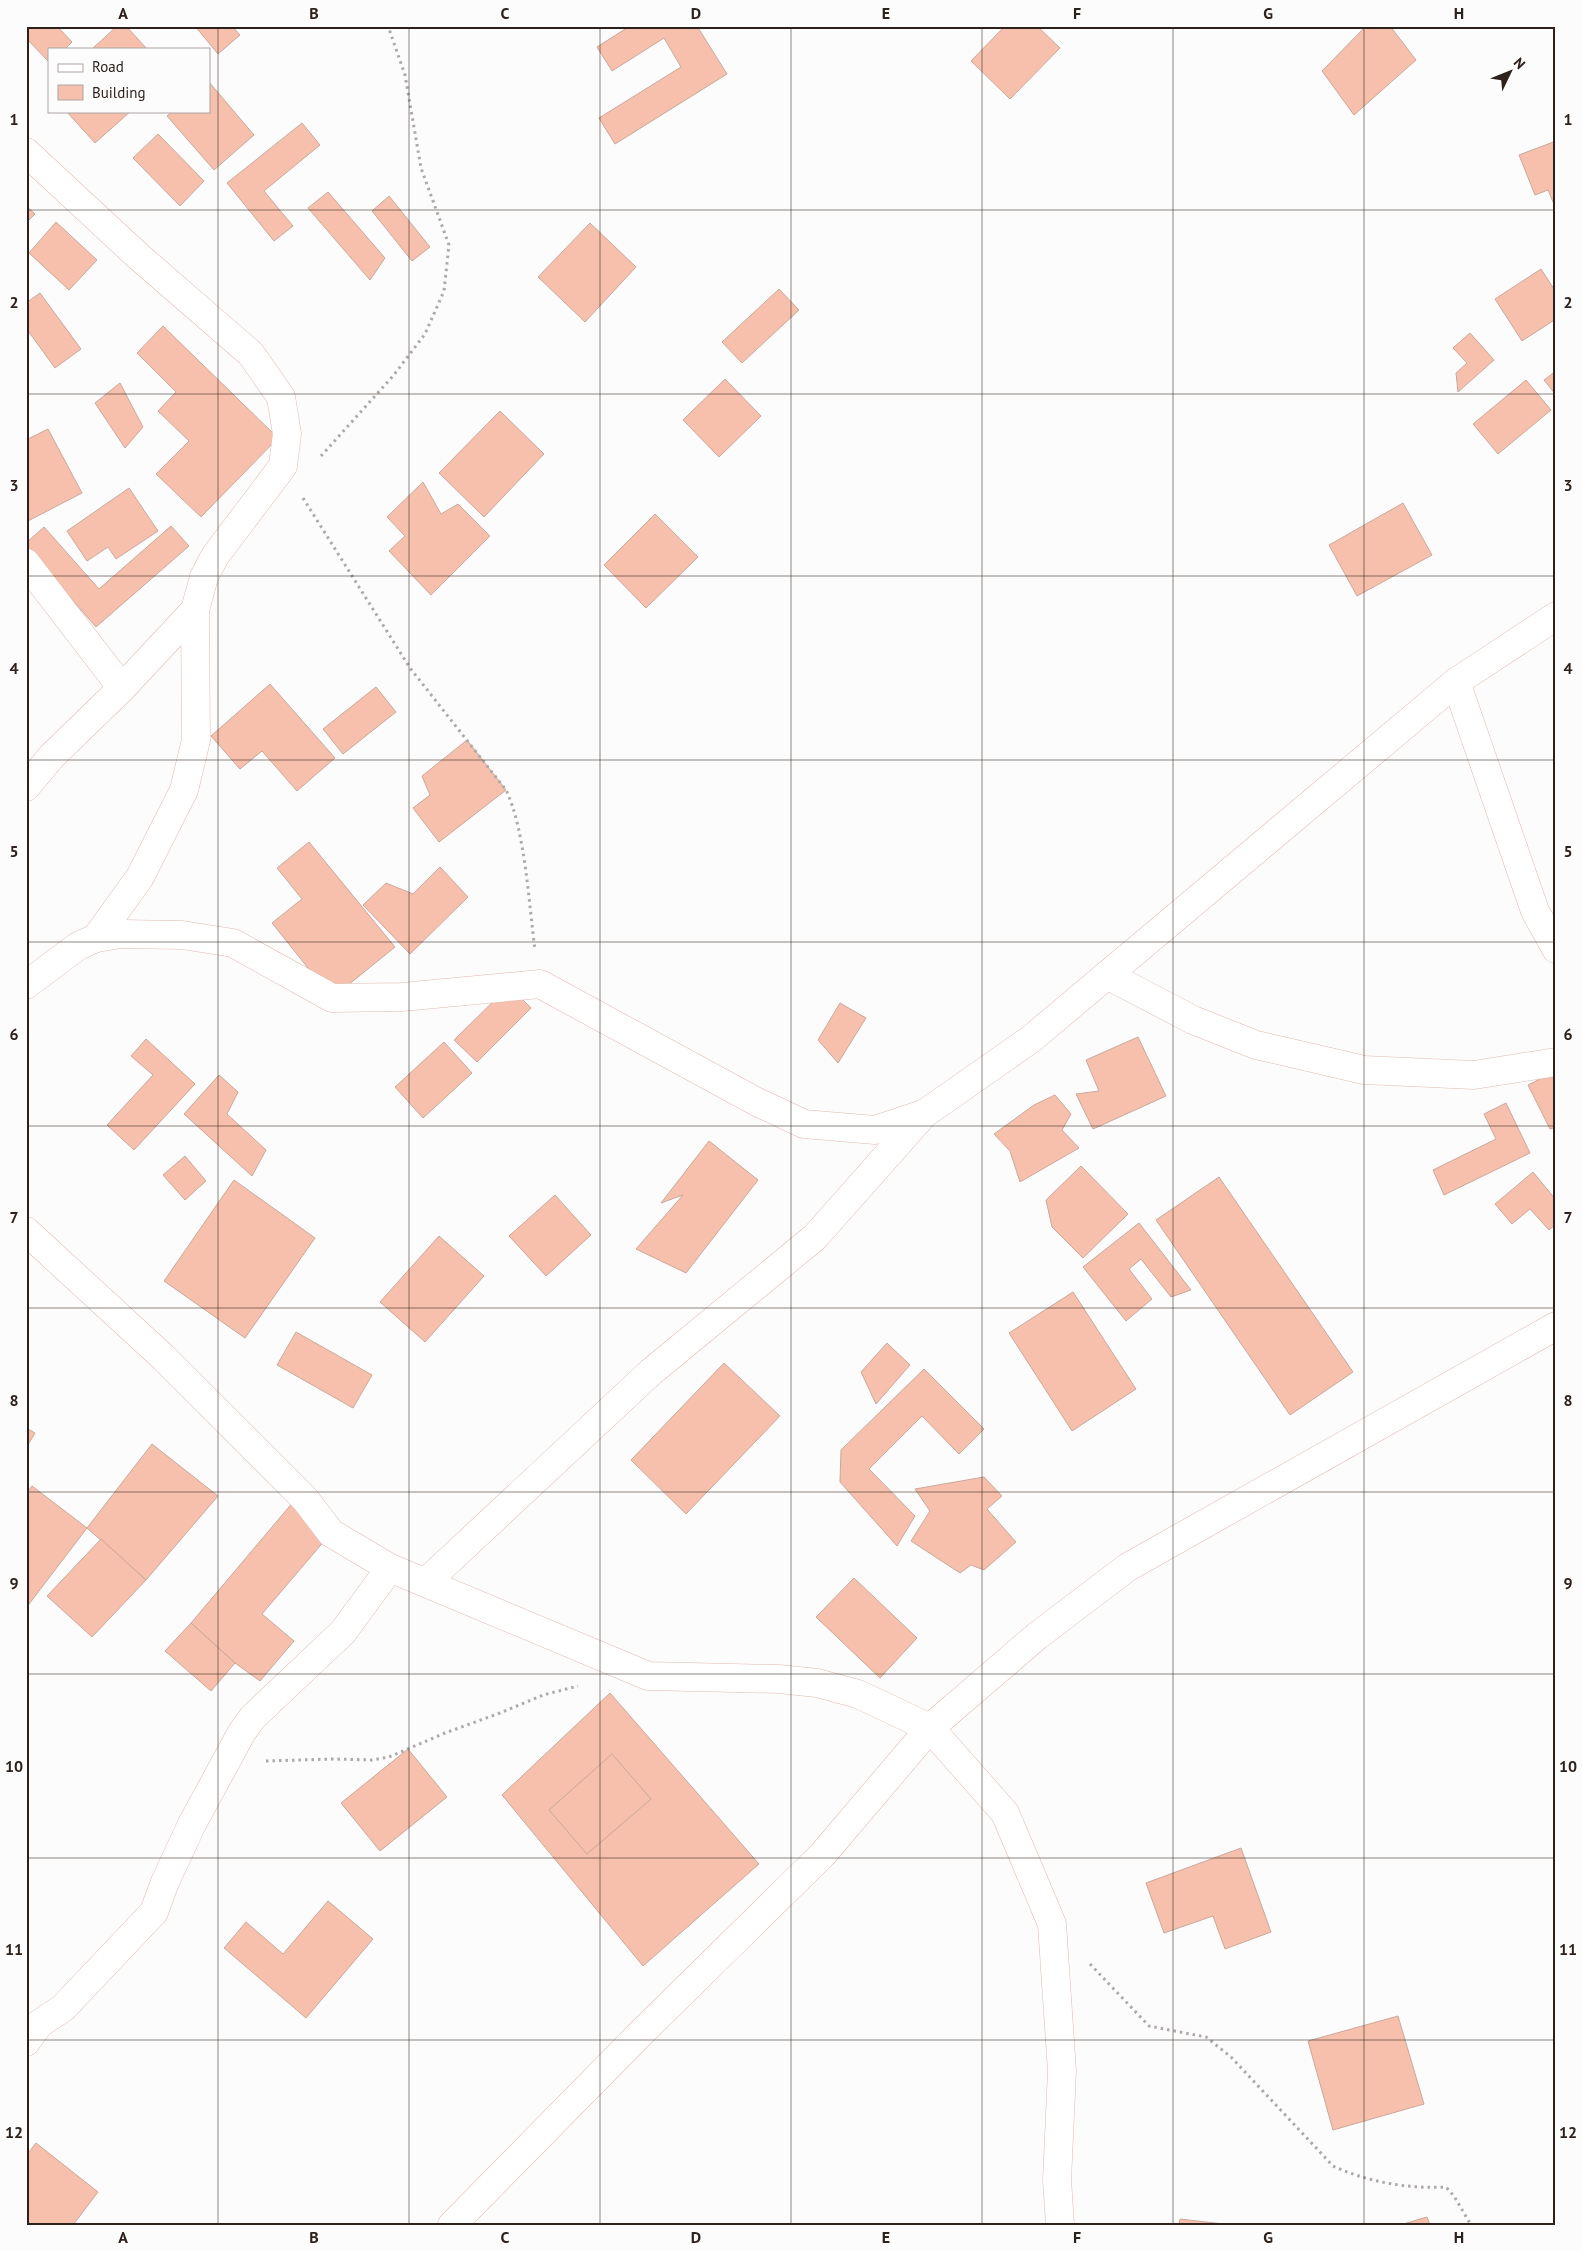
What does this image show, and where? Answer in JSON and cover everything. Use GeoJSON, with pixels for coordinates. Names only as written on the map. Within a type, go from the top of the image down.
{"type":"FeatureCollection","features":[{"type":"Feature","properties":{"kind":"street"},"geometry":{"type":"LineString","coordinates":[[26,152],[138,256],[251,354],[282,397],[287,434],[289,475],[215,556],[204,577],[195,610],[196,740],[184,790],[140,877],[96,938]]}},
{"type":"Feature","properties":{"kind":"street"},"geometry":{"type":"LineString","coordinates":[[26,563],[122,688]]}},
{"type":"Feature","properties":{"kind":"street"},"geometry":{"type":"LineString","coordinates":[[26,787],[66,741],[122,688],[195,610]]}},
{"type":"Feature","properties":{"kind":"street"},"geometry":{"type":"LineString","coordinates":[[426,1582],[651,1372],[815,1237],[924,1114],[1032,1039],[1456,682],[1556,616]]}},
{"type":"Feature","properties":{"kind":"street"},"geometry":{"type":"LineString","coordinates":[[1456,682],[1534,911],[1556,949]]}},
{"type":"Feature","properties":{"kind":"street"},"geometry":{"type":"LineString","coordinates":[[26,985],[78,946],[96,938],[121,934],[182,935],[233,943],[332,998],[402,998],[540,984],[757,1102],[804,1124],[875,1130],[924,1114]]}},
{"type":"Feature","properties":{"kind":"street"},"geometry":{"type":"LineString","coordinates":[[1107,975],[1193,1020],[1256,1045],[1364,1070],[1474,1075],[1556,1062]]}},
{"type":"Feature","properties":{"kind":"street"},"geometry":{"type":"LineString","coordinates":[[26,1231],[170,1363],[305,1499],[331,1533],[390,1568],[648,1676],[779,1679],[817,1683],[858,1694],[930,1728],[1005,1813],[1052,1924],[1062,2071],[1057,2180],[1060,2225]]}},
{"type":"Feature","properties":{"kind":"street"},"geometry":{"type":"LineString","coordinates":[[452,2225],[642,2032],[823,1854],[930,1728],[1037,1636],[1128,1567],[1556,1326]]}},
{"type":"Feature","properties":{"kind":"street"},"geometry":{"type":"LineString","coordinates":[[30,2029],[63,2008],[154,1912],[172,1865],[253,1717],[343,1632],[390,1568]]}},
{"type":"Feature","properties":{"kind":"street"},"geometry":{"type":"LineString","coordinates":[[1042,2225],[1057,2180]]}},
{"type":"Feature","properties":{"kind":"path"},"geometry":{"type":"LineString","coordinates":[[388,26],[405,76],[421,168],[449,244],[444,291],[425,334],[393,376],[289,475],[410,668],[482,758],[511,801],[521,847],[540,984]]}},
{"type":"Feature","properties":{"kind":"path"},"geometry":{"type":"LineString","coordinates":[[227,1762],[333,1758],[372,1760],[389,1757],[543,1695],[585,1684]]}},
{"type":"Feature","properties":{"kind":"path"},"geometry":{"type":"LineString","coordinates":[[1052,1924],[1149,2026],[1206,2037],[1232,2057],[1333,2166],[1351,2175],[1384,2183],[1415,2187],[1446,2187],[1454,2196],[1471,2225]]}},
{"type":"Feature","properties":{"kind":"building"},"geometry":{"type":"Polygon","coordinates":[[[26,26],[57,26],[72,42],[66,48],[48,48],[48,61],[26,38],[26,26]]]}},
{"type":"Feature","properties":{"kind":"building"},"geometry":{"type":"Polygon","coordinates":[[[117,26],[126,26],[146,48],[93,48],[117,26]]]}},
{"type":"Feature","properties":{"kind":"building"},"geometry":{"type":"Polygon","coordinates":[[[195,26],[232,26],[240,35],[218,54],[195,26]]]}},
{"type":"Feature","properties":{"kind":"building"},"geometry":{"type":"Polygon","coordinates":[[[630,26],[697,26],[727,74],[615,144],[599,118],[681,67],[664,38],[612,71],[597,47],[630,26]]]}},
{"type":"Feature","properties":{"kind":"building"},"geometry":{"type":"Polygon","coordinates":[[[1005,26],[1037,26],[1060,48],[1010,99],[971,61],[1005,26]]]}},
{"type":"Feature","properties":{"kind":"building"},"geometry":{"type":"Polygon","coordinates":[[[1366,26],[1390,26],[1416,60],[1354,115],[1322,71],[1366,26]]]}},
{"type":"Feature","properties":{"kind":"building"},"geometry":{"type":"Polygon","coordinates":[[[210,83],[254,135],[214,170],[167,116],[172,112],[210,112],[210,83]]]}},
{"type":"Feature","properties":{"kind":"building"},"geometry":{"type":"Polygon","coordinates":[[[67,112],[130,112],[95,143],[67,112]]]}},
{"type":"Feature","properties":{"kind":"building"},"geometry":{"type":"Polygon","coordinates":[[[302,123],[320,145],[264,191],[293,226],[274,241],[227,183],[302,123]]]}},
{"type":"Feature","properties":{"kind":"building"},"geometry":{"type":"Polygon","coordinates":[[[158,134],[204,181],[180,206],[133,158],[158,134]]]}},
{"type":"Feature","properties":{"kind":"building"},"geometry":{"type":"Polygon","coordinates":[[[1556,141],[1556,209],[1548,190],[1535,195],[1519,155],[1556,141]]]}},
{"type":"Feature","properties":{"kind":"building"},"geometry":{"type":"Polygon","coordinates":[[[328,192],[385,258],[370,280],[308,208],[328,192]]]}},
{"type":"Feature","properties":{"kind":"building"},"geometry":{"type":"Polygon","coordinates":[[[389,196],[430,247],[412,261],[372,211],[389,196]]]}},
{"type":"Feature","properties":{"kind":"building"},"geometry":{"type":"Polygon","coordinates":[[[26,206],[35,214],[26,223],[26,206]]]}},
{"type":"Feature","properties":{"kind":"building"},"geometry":{"type":"Polygon","coordinates":[[[56,222],[97,260],[69,290],[29,253],[56,222]]]}},
{"type":"Feature","properties":{"kind":"building"},"geometry":{"type":"Polygon","coordinates":[[[590,223],[636,267],[585,322],[538,277],[590,223]]]}},
{"type":"Feature","properties":{"kind":"building"},"geometry":{"type":"Polygon","coordinates":[[[1541,269],[1556,292],[1556,319],[1522,341],[1495,299],[1541,269]]]}},
{"type":"Feature","properties":{"kind":"building"},"geometry":{"type":"Polygon","coordinates":[[[779,289],[799,310],[742,363],[722,342],[779,289]]]}},
{"type":"Feature","properties":{"kind":"building"},"geometry":{"type":"Polygon","coordinates":[[[40,293],[81,349],[55,368],[26,328],[26,303],[40,293]]]}},
{"type":"Feature","properties":{"kind":"building"},"geometry":{"type":"Polygon","coordinates":[[[163,326],[278,438],[201,517],[156,474],[189,441],[158,411],[176,392],[137,353],[163,326]]]}},
{"type":"Feature","properties":{"kind":"building"},"geometry":{"type":"Polygon","coordinates":[[[1470,333],[1494,360],[1458,392],[1456,373],[1467,363],[1453,348],[1470,333]]]}},
{"type":"Feature","properties":{"kind":"building"},"geometry":{"type":"Polygon","coordinates":[[[1556,371],[1556,395],[1544,380],[1556,371]]]}},
{"type":"Feature","properties":{"kind":"building"},"geometry":{"type":"Polygon","coordinates":[[[725,379],[761,416],[719,457],[683,420],[725,379]]]}},
{"type":"Feature","properties":{"kind":"building"},"geometry":{"type":"Polygon","coordinates":[[[1526,380],[1551,410],[1498,454],[1473,424],[1526,380]]]}},
{"type":"Feature","properties":{"kind":"building"},"geometry":{"type":"Polygon","coordinates":[[[120,383],[143,427],[125,448],[95,403],[120,383]]]}},
{"type":"Feature","properties":{"kind":"building"},"geometry":{"type":"Polygon","coordinates":[[[500,411],[544,454],[484,517],[439,473],[500,411]]]}},
{"type":"Feature","properties":{"kind":"building"},"geometry":{"type":"Polygon","coordinates":[[[48,429],[82,493],[26,522],[26,440],[48,429]]]}},
{"type":"Feature","properties":{"kind":"building"},"geometry":{"type":"Polygon","coordinates":[[[423,482],[441,514],[458,504],[490,536],[431,595],[389,551],[405,536],[387,517],[423,482]]]}},
{"type":"Feature","properties":{"kind":"building"},"geometry":{"type":"Polygon","coordinates":[[[129,488],[158,531],[116,559],[108,547],[87,561],[67,531],[129,488]]]}},
{"type":"Feature","properties":{"kind":"building"},"geometry":{"type":"Polygon","coordinates":[[[1403,503],[1432,555],[1357,596],[1329,545],[1403,503]]]}},
{"type":"Feature","properties":{"kind":"building"},"geometry":{"type":"Polygon","coordinates":[[[655,514],[698,557],[646,608],[604,565],[655,514]]]}},
{"type":"Feature","properties":{"kind":"building"},"geometry":{"type":"Polygon","coordinates":[[[171,526],[189,546],[96,627],[26,547],[26,543],[44,527],[99,589],[171,526]]]}},
{"type":"Feature","properties":{"kind":"building"},"geometry":{"type":"Polygon","coordinates":[[[270,684],[335,758],[297,791],[262,751],[240,769],[211,736],[270,684]]]}},
{"type":"Feature","properties":{"kind":"building"},"geometry":{"type":"Polygon","coordinates":[[[376,687],[396,712],[343,754],[323,729],[376,687]]]}},
{"type":"Feature","properties":{"kind":"building"},"geometry":{"type":"Polygon","coordinates":[[[467,740],[506,790],[439,842],[413,808],[430,795],[422,776],[467,740]]]}},
{"type":"Feature","properties":{"kind":"building"},"geometry":{"type":"Polygon","coordinates":[[[309,842],[395,947],[332,998],[272,923],[302,899],[277,868],[309,842]]]}},
{"type":"Feature","properties":{"kind":"building"},"geometry":{"type":"Polygon","coordinates":[[[440,867],[468,897],[410,954],[363,905],[386,883],[413,894],[440,867]]]}},
{"type":"Feature","properties":{"kind":"building"},"geometry":{"type":"Polygon","coordinates":[[[509,986],[531,1008],[477,1062],[454,1040],[509,986]]]}},
{"type":"Feature","properties":{"kind":"building"},"geometry":{"type":"Polygon","coordinates":[[[840,1003],[866,1018],[838,1063],[818,1040],[840,1003]]]}},
{"type":"Feature","properties":{"kind":"building"},"geometry":{"type":"Polygon","coordinates":[[[1138,1037],[1166,1096],[1093,1129],[1076,1094],[1099,1091],[1086,1060],[1138,1037]]]}},
{"type":"Feature","properties":{"kind":"building"},"geometry":{"type":"Polygon","coordinates":[[[146,1039],[195,1084],[134,1150],[107,1125],[153,1075],[131,1056],[146,1039]]]}},
{"type":"Feature","properties":{"kind":"building"},"geometry":{"type":"Polygon","coordinates":[[[444,1042],[472,1073],[423,1118],[395,1087],[444,1042]]]}},
{"type":"Feature","properties":{"kind":"building"},"geometry":{"type":"Polygon","coordinates":[[[1556,1071],[1556,1127],[1550,1129],[1528,1085],[1556,1071]]]}},
{"type":"Feature","properties":{"kind":"building"},"geometry":{"type":"Polygon","coordinates":[[[219,1075],[238,1092],[227,1114],[266,1150],[252,1176],[184,1114],[219,1075]]]}},
{"type":"Feature","properties":{"kind":"building"},"geometry":{"type":"Polygon","coordinates":[[[1055,1095],[1071,1114],[1062,1130],[1079,1148],[1020,1182],[1010,1151],[994,1134],[1034,1105],[1055,1095]]]}},
{"type":"Feature","properties":{"kind":"building"},"geometry":{"type":"Polygon","coordinates":[[[1506,1103],[1530,1153],[1444,1195],[1433,1170],[1496,1139],[1484,1114],[1506,1103]]]}},
{"type":"Feature","properties":{"kind":"building"},"geometry":{"type":"Polygon","coordinates":[[[709,1141],[758,1180],[686,1273],[636,1249],[683,1195],[661,1203],[709,1141]]]}},
{"type":"Feature","properties":{"kind":"building"},"geometry":{"type":"Polygon","coordinates":[[[185,1156],[206,1181],[185,1200],[163,1175],[185,1156]]]}},
{"type":"Feature","properties":{"kind":"building"},"geometry":{"type":"Polygon","coordinates":[[[1081,1166],[1128,1214],[1083,1258],[1052,1227],[1046,1200],[1081,1166]]]}},
{"type":"Feature","properties":{"kind":"building"},"geometry":{"type":"Polygon","coordinates":[[[1533,1172],[1556,1200],[1556,1224],[1549,1230],[1530,1209],[1512,1224],[1495,1204],[1533,1172]]]}},
{"type":"Feature","properties":{"kind":"building"},"geometry":{"type":"Polygon","coordinates":[[[1219,1177],[1353,1372],[1290,1415],[1156,1220],[1219,1177]]]}},
{"type":"Feature","properties":{"kind":"building"},"geometry":{"type":"Polygon","coordinates":[[[234,1180],[315,1238],[245,1338],[164,1281],[234,1180]]]}},
{"type":"Feature","properties":{"kind":"building"},"geometry":{"type":"Polygon","coordinates":[[[555,1195],[591,1235],[546,1276],[509,1236],[555,1195]]]}},
{"type":"Feature","properties":{"kind":"building"},"geometry":{"type":"Polygon","coordinates":[[[1139,1223],[1191,1290],[1171,1297],[1141,1259],[1129,1269],[1152,1299],[1126,1321],[1083,1267],[1139,1223]]]}},
{"type":"Feature","properties":{"kind":"building"},"geometry":{"type":"Polygon","coordinates":[[[439,1236],[484,1276],[425,1342],[380,1302],[439,1236]]]}},
{"type":"Feature","properties":{"kind":"building"},"geometry":{"type":"Polygon","coordinates":[[[1073,1292],[1136,1389],[1072,1431],[1009,1333],[1073,1292]]]}},
{"type":"Feature","properties":{"kind":"building"},"geometry":{"type":"Polygon","coordinates":[[[296,1332],[372,1375],[353,1408],[277,1365],[296,1332]]]}},
{"type":"Feature","properties":{"kind":"building"},"geometry":{"type":"Polygon","coordinates":[[[887,1343],[910,1365],[876,1404],[861,1372],[887,1343]]]}},
{"type":"Feature","properties":{"kind":"building"},"geometry":{"type":"Polygon","coordinates":[[[724,1363],[780,1416],[686,1514],[631,1460],[724,1363]]]}},
{"type":"Feature","properties":{"kind":"building"},"geometry":{"type":"Polygon","coordinates":[[[924,1369],[984,1429],[959,1454],[922,1416],[869,1469],[915,1516],[897,1546],[840,1482],[841,1450],[924,1369]]]}},
{"type":"Feature","properties":{"kind":"building"},"geometry":{"type":"Polygon","coordinates":[[[26,1428],[35,1433],[26,1448],[26,1428]]]}},
{"type":"Feature","properties":{"kind":"building"},"geometry":{"type":"Polygon","coordinates":[[[152,1444],[218,1496],[146,1580],[87,1528],[152,1444]]]}},
{"type":"Feature","properties":{"kind":"building"},"geometry":{"type":"Polygon","coordinates":[[[984,1477],[1002,1496],[987,1509],[1016,1542],[984,1570],[971,1565],[960,1573],[911,1541],[930,1511],[915,1489],[984,1477]]]}},
{"type":"Feature","properties":{"kind":"building"},"geometry":{"type":"Polygon","coordinates":[[[32,1486],[87,1528],[26,1608],[26,1494],[32,1486]]]}},
{"type":"Feature","properties":{"kind":"building"},"geometry":{"type":"Polygon","coordinates":[[[294,1501],[331,1533],[262,1614],[294,1641],[260,1681],[235,1663],[191,1623],[294,1501]]]}},
{"type":"Feature","properties":{"kind":"building"},"geometry":{"type":"Polygon","coordinates":[[[101,1539],[146,1580],[92,1637],[47,1596],[101,1539]]]}},
{"type":"Feature","properties":{"kind":"building"},"geometry":{"type":"Polygon","coordinates":[[[854,1578],[917,1638],[880,1678],[816,1617],[854,1578]]]}},
{"type":"Feature","properties":{"kind":"building"},"geometry":{"type":"Polygon","coordinates":[[[191,1623],[235,1663],[211,1691],[165,1651],[191,1623]]]}},
{"type":"Feature","properties":{"kind":"building"},"geometry":{"type":"Polygon","coordinates":[[[610,1693],[759,1864],[643,1966],[502,1795],[610,1693]]]}},
{"type":"Feature","properties":{"kind":"building"},"geometry":{"type":"Polygon","coordinates":[[[408,1749],[447,1797],[380,1851],[341,1803],[408,1749]]]}},
{"type":"Feature","properties":{"kind":"building"},"geometry":{"type":"Polygon","coordinates":[[[612,1754],[651,1799],[587,1854],[549,1810],[612,1754]]]}},
{"type":"Feature","properties":{"kind":"building"},"geometry":{"type":"Polygon","coordinates":[[[1241,1848],[1271,1932],[1225,1949],[1213,1916],[1164,1933],[1146,1883],[1241,1848]]]}},
{"type":"Feature","properties":{"kind":"building"},"geometry":{"type":"Polygon","coordinates":[[[328,1901],[373,1939],[306,2018],[224,1948],[246,1922],[283,1954],[328,1901]]]}},
{"type":"Feature","properties":{"kind":"building"},"geometry":{"type":"Polygon","coordinates":[[[1398,2016],[1424,2104],[1333,2130],[1308,2041],[1398,2016]]]}},
{"type":"Feature","properties":{"kind":"building"},"geometry":{"type":"Polygon","coordinates":[[[36,2143],[98,2192],[73,2225],[26,2225],[26,2156],[36,2143]]]}},
{"type":"Feature","properties":{"kind":"building"},"geometry":{"type":"Polygon","coordinates":[[[1427,2217],[1430,2225],[1400,2225],[1427,2217]]]}},
{"type":"Feature","properties":{"kind":"building"},"geometry":{"type":"Polygon","coordinates":[[[1180,2219],[1232,2225],[1179,2225],[1180,2219]]]}}]}
